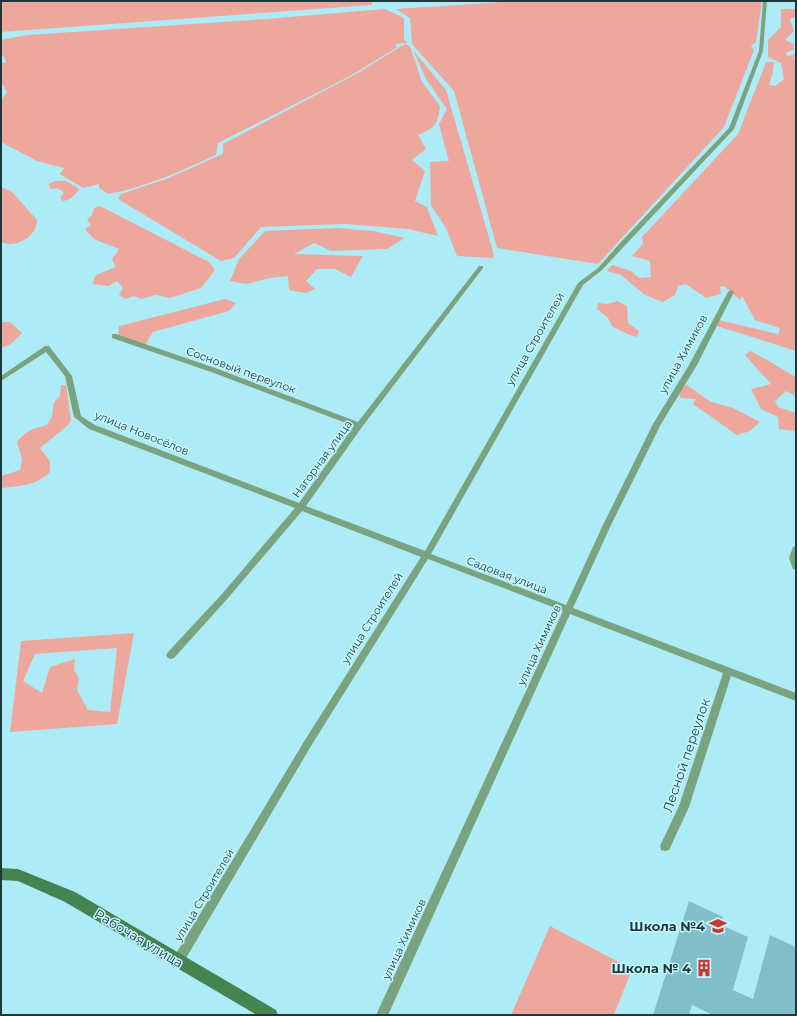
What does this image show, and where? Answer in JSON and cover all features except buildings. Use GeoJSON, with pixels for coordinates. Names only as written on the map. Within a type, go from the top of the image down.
{"type":"FeatureCollection","features":[{"type":"Feature","properties":{"kind":"main road","name":"Рабочая улица"},"geometry":{"type":"LineString","coordinates":[[1,874],[18,875],[70,897],[271,1015]]}},
{"type":"Feature","properties":{"kind":"street","name":"улица Строителей"},"geometry":{"type":"LineString","coordinates":[[178,961],[308,743],[426,556],[580,284],[600,269],[731,129],[761,51],[765,1]]}},
{"type":"Feature","properties":{"kind":"street","name":"Нагорная улица"},"geometry":{"type":"LineString","coordinates":[[171,655],[225,596],[300,508],[359,425],[481,267]]}},
{"type":"Feature","properties":{"kind":"street","name":"улица Химиков"},"geometry":{"type":"LineString","coordinates":[[382,1015],[607,525],[657,424],[693,365],[731,292]]}},
{"type":"Feature","properties":{"kind":"street","name":"Сосновый переулок"},"geometry":{"type":"LineString","coordinates":[[114,336],[216,371],[359,425]]}},
{"type":"Feature","properties":{"kind":"street","name":"улица Новосёлов"},"geometry":{"type":"LineString","coordinates":[[1,379],[47,348],[68,376],[78,418],[87,424],[300,508]]}},
{"type":"Feature","properties":{"kind":"street","name":"Садовая улица"},"geometry":{"type":"LineString","coordinates":[[300,508],[796,697]]}},
{"type":"Feature","properties":{"kind":"street"},"geometry":{"type":"LineString","coordinates":[[796,549],[793,558],[796,567]]}},
{"type":"Feature","properties":{"kind":"street","name":"Лесной переулок"},"geometry":{"type":"LineString","coordinates":[[665,846],[684,807],[728,670]]}},
{"type":"Feature","properties":{"kind":"shaded area"},"geometry":{"type":"Polygon","coordinates":[[[1,1],[372,1],[372,5],[1,32],[1,1]]]}},
{"type":"Feature","properties":{"kind":"shaded area"},"geometry":{"type":"Polygon","coordinates":[[[519,1],[762,1],[756,42],[751,46],[754,50],[724,127],[598,264],[497,248],[454,91],[412,44],[410,18],[396,9],[519,1]]]}},
{"type":"Feature","properties":{"kind":"shaded area"},"geometry":{"type":"Polygon","coordinates":[[[385,9],[404,18],[404,39],[407,43],[396,44],[396,48],[350,76],[218,143],[216,155],[150,183],[108,194],[99,188],[99,184],[83,188],[60,174],[64,168],[37,161],[1,142],[1,100],[7,92],[1,82],[1,64],[6,62],[4,56],[1,56],[1,40],[27,35],[266,19],[385,9]]]}},
{"type":"Feature","properties":{"kind":"shaded area"},"geometry":{"type":"Polygon","coordinates":[[[781,9],[796,9],[796,17],[790,19],[794,31],[785,40],[794,44],[793,48],[795,49],[785,53],[788,56],[796,54],[796,57],[793,58],[796,60],[796,351],[717,326],[718,320],[778,334],[780,328],[755,320],[742,296],[740,300],[724,286],[720,287],[721,294],[706,298],[686,284],[678,286],[675,295],[663,302],[645,295],[621,275],[607,271],[612,265],[631,271],[639,278],[651,277],[650,261],[632,256],[643,244],[642,237],[738,134],[766,62],[774,62],[769,85],[775,86],[784,79],[781,63],[768,57],[768,40],[781,27],[781,9]]]}},
{"type":"Feature","properties":{"kind":"shaded area"},"geometry":{"type":"Polygon","coordinates":[[[405,44],[410,46],[422,82],[440,106],[435,125],[418,135],[426,149],[412,160],[425,171],[415,201],[427,207],[438,236],[408,229],[345,224],[261,227],[234,258],[221,261],[118,199],[121,194],[166,179],[223,154],[223,144],[356,74],[405,44]]]}},
{"type":"Feature","properties":{"kind":"shaded area"},"geometry":{"type":"Polygon","coordinates":[[[413,50],[446,90],[494,258],[457,256],[446,228],[431,205],[430,162],[449,161],[439,124],[447,109],[426,79],[413,50]]]}},
{"type":"Feature","properties":{"kind":"shaded area"},"geometry":{"type":"Polygon","coordinates":[[[56,181],[66,181],[79,189],[76,194],[68,200],[63,201],[60,198],[64,193],[58,188],[51,189],[48,184],[56,181]]]}},
{"type":"Feature","properties":{"kind":"shaded area"},"geometry":{"type":"Polygon","coordinates":[[[1,187],[12,192],[37,220],[36,226],[30,236],[25,240],[13,244],[1,242],[1,187]]]}},
{"type":"Feature","properties":{"kind":"shaded area"},"geometry":{"type":"Polygon","coordinates":[[[100,206],[209,262],[215,270],[201,288],[170,298],[156,295],[141,299],[134,296],[125,299],[119,295],[123,288],[117,281],[109,286],[92,284],[96,275],[116,267],[112,259],[119,249],[94,239],[85,229],[91,225],[87,219],[92,215],[94,208],[100,206]]]}},
{"type":"Feature","properties":{"kind":"shaded area"},"geometry":{"type":"Polygon","coordinates":[[[337,228],[373,231],[405,238],[387,249],[331,251],[314,243],[294,254],[363,256],[351,277],[335,269],[317,269],[306,281],[315,289],[306,293],[289,290],[288,276],[269,278],[246,284],[230,281],[239,259],[265,231],[337,228]]]}},
{"type":"Feature","properties":{"kind":"shaded area"},"geometry":{"type":"Polygon","coordinates":[[[225,299],[236,303],[229,311],[153,332],[145,345],[118,336],[119,326],[225,299]]]}},
{"type":"Feature","properties":{"kind":"shaded area"},"geometry":{"type":"Polygon","coordinates":[[[617,301],[627,306],[628,323],[639,331],[637,337],[627,334],[612,326],[608,318],[597,309],[598,303],[608,304],[617,301]]]}},
{"type":"Feature","properties":{"kind":"shaded area"},"geometry":{"type":"Polygon","coordinates":[[[1,322],[10,322],[22,333],[11,344],[1,348],[1,322]]]}},
{"type":"Feature","properties":{"kind":"shaded area"},"geometry":{"type":"Polygon","coordinates":[[[751,351],[796,377],[796,396],[786,391],[775,401],[778,407],[796,413],[796,431],[779,429],[778,417],[761,409],[751,389],[771,384],[745,355],[751,351]]]}},
{"type":"Feature","properties":{"kind":"shaded area"},"geometry":{"type":"Polygon","coordinates":[[[61,385],[66,385],[71,421],[40,448],[50,461],[50,472],[33,483],[1,488],[1,476],[20,470],[22,459],[17,442],[30,430],[47,425],[52,416],[54,402],[60,396],[61,385]]]}},
{"type":"Feature","properties":{"kind":"shaded area"},"geometry":{"type":"Polygon","coordinates":[[[687,385],[711,402],[733,408],[760,422],[750,431],[737,435],[693,404],[696,399],[681,398],[675,388],[687,385]]]}},
{"type":"Feature","properties":{"kind":"shaded area"},"geometry":{"type":"Polygon","coordinates":[[[134,633],[117,724],[10,732],[21,641],[134,633]],[[117,648],[35,654],[23,681],[42,693],[50,667],[75,659],[74,670],[79,678],[77,690],[88,710],[110,712],[117,648]]]}},
{"type":"Feature","properties":{"kind":"shaded area"},"geometry":{"type":"Polygon","coordinates":[[[550,926],[632,969],[614,1015],[511,1015],[550,926]]]}},
{"type":"Feature","properties":{"kind":"place","name":"Школа №4"},"geometry":{"type":"Point","coordinates":[718,926]}},
{"type":"Feature","properties":{"kind":"place","name":"Школа № 4"},"geometry":{"type":"Point","coordinates":[704,968]}}]}
